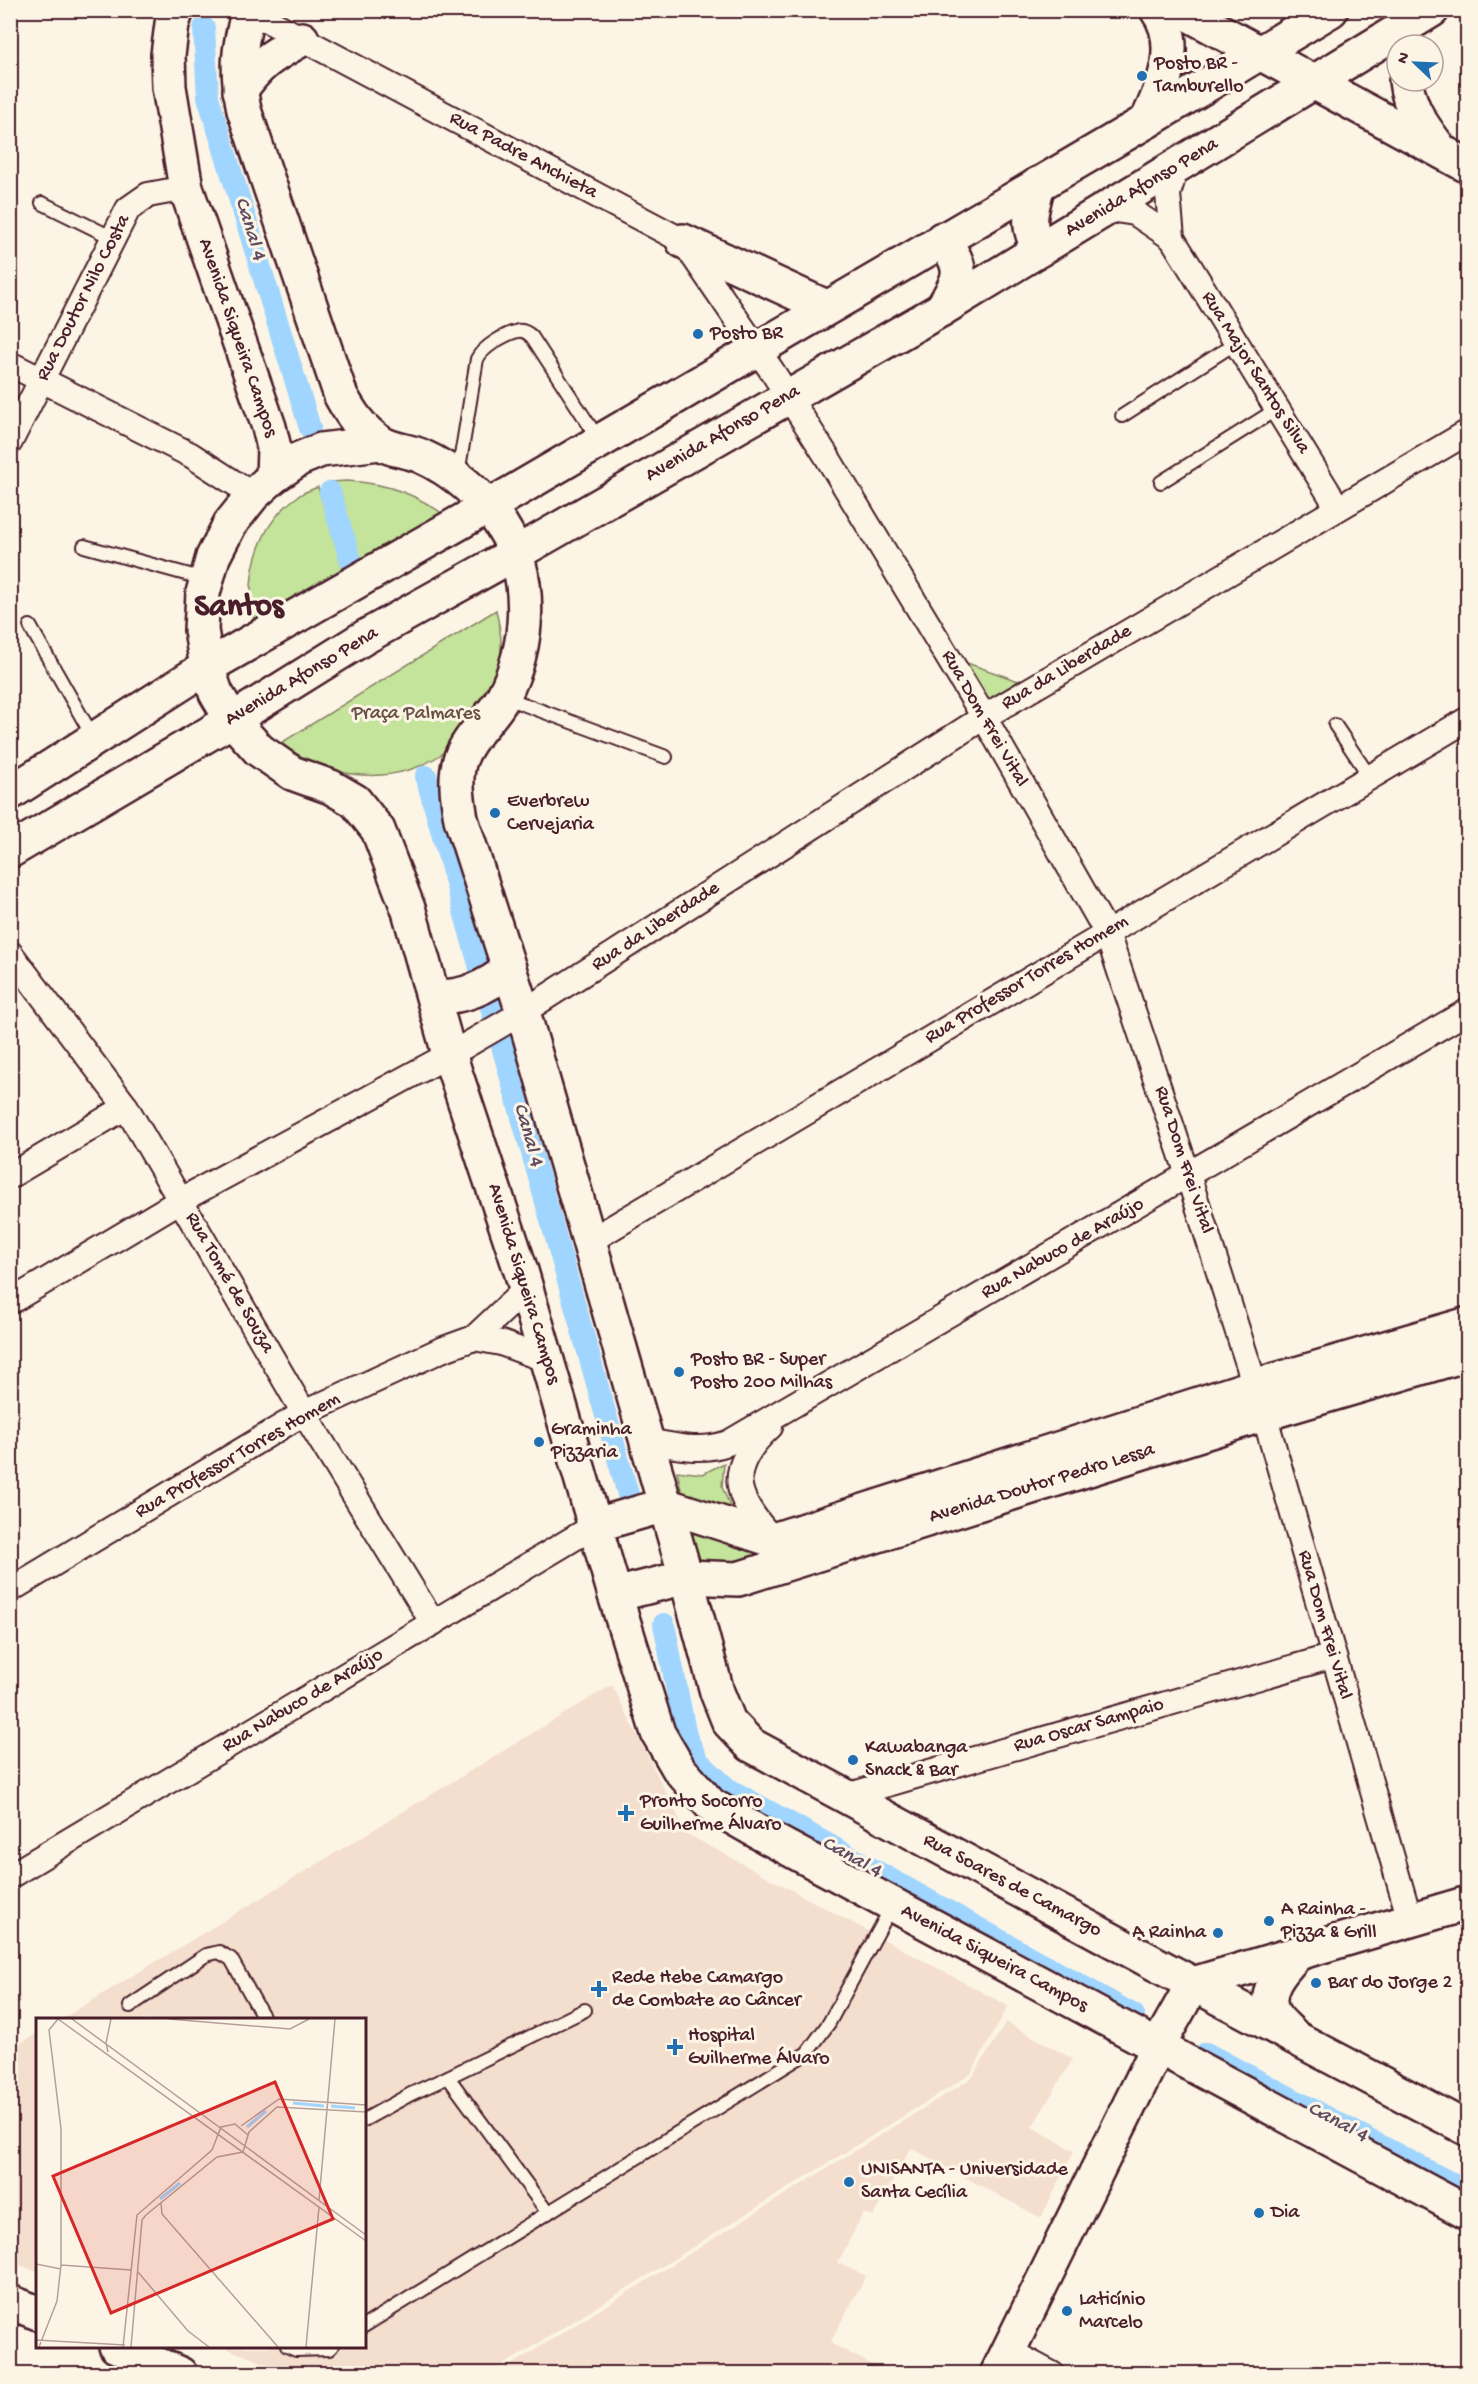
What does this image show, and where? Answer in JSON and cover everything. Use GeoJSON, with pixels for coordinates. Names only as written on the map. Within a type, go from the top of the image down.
{"type":"FeatureCollection","features":[{"type":"Feature","properties":{"kind":"main road","name":"Avenida Siqueira Campos"},"geometry":{"type":"LineString","coordinates":[[177,10],[172,24],[168,55],[169,87],[186,188],[269,427],[274,448],[272,479],[230,524],[213,557],[203,593],[201,630],[207,667],[216,693],[232,720],[259,750],[292,773],[331,787],[355,801],[378,830],[442,997],[547,1360],[601,1524],[658,1733],[685,1776],[711,1805],[893,1905],[1160,2043],[1467,2213]]}},
{"type":"Feature","properties":{"kind":"main road"},"geometry":{"type":"LineString","coordinates":[[1147,121],[1161,92],[1169,47],[1168,32],[1157,10]]}},
{"type":"Feature","properties":{"kind":"main road"},"geometry":{"type":"LineString","coordinates":[[1181,10],[1455,159]]}},
{"type":"Feature","properties":{"kind":"main road"},"geometry":{"type":"LineString","coordinates":[[10,794],[207,667],[488,507],[1147,121],[1331,10]]}},
{"type":"Feature","properties":{"kind":"main road"},"geometry":{"type":"LineString","coordinates":[[248,11],[239,48],[238,78],[244,110],[341,396],[368,444]]}},
{"type":"Feature","properties":{"kind":"main road","name":"Avenida Afonso Pena"},"geometry":{"type":"LineString","coordinates":[[10,851],[232,720],[365,637],[515,554],[942,309],[1314,83],[1420,25]]}},
{"type":"Feature","properties":{"kind":"main road"},"geometry":{"type":"LineString","coordinates":[[240,92],[255,69],[276,53],[302,39]]}},
{"type":"Feature","properties":{"kind":"main road"},"geometry":{"type":"LineString","coordinates":[[1408,93],[1416,117],[1455,159]]}},
{"type":"Feature","properties":{"kind":"main road"},"geometry":{"type":"LineString","coordinates":[[1038,184],[1029,222],[1031,236],[1040,249]]}},
{"type":"Feature","properties":{"kind":"main road"},"geometry":{"type":"LineString","coordinates":[[942,239],[958,263],[958,282],[942,309]]}},
{"type":"Feature","properties":{"kind":"main road"},"geometry":{"type":"LineString","coordinates":[[683,241],[826,307]]}},
{"type":"Feature","properties":{"kind":"main road"},"geometry":{"type":"LineString","coordinates":[[272,479],[299,459],[321,450],[368,444],[420,456],[457,477],[488,507],[504,528],[515,554],[523,582],[525,612],[522,641],[515,670],[503,697],[487,722],[467,744],[459,762],[458,790],[464,829],[500,976],[588,1242],[647,1441],[659,1507],[676,1579]]}},
{"type":"Feature","properties":{"kind":"main road"},"geometry":{"type":"LineString","coordinates":[[442,997],[500,976]]}},
{"type":"Feature","properties":{"kind":"main road","name":"Avenida Doutor Pedro Lessa"},"geometry":{"type":"LineString","coordinates":[[621,1594],[676,1579],[738,1579],[1260,1400],[1467,1324]]}},
{"type":"Feature","properties":{"kind":"main road","name":"Avenida Doutor Pedro Lessa"},"geometry":{"type":"LineString","coordinates":[[773,1540],[1260,1400],[1467,1354]]}},
{"type":"Feature","properties":{"kind":"main road"},"geometry":{"type":"LineString","coordinates":[[601,1524],[659,1507],[773,1540]]}},
{"type":"Feature","properties":{"kind":"main road","name":"Rua Soares de Camargo"},"geometry":{"type":"LineString","coordinates":[[676,1579],[729,1722],[751,1745],[1190,1990],[1293,2036],[1467,2129]]}},
{"type":"Feature","properties":{"kind":"main road"},"geometry":{"type":"LineString","coordinates":[[1003,2362],[1160,2043],[1190,1990],[1467,1903]]}},
{"type":"Feature","properties":{"kind":"main road"},"geometry":{"type":"LineString","coordinates":[[1293,2036],[1273,2013],[1270,2000],[1277,1977],[1296,1955]]}},
{"type":"Feature","properties":{"kind":"main road"},"geometry":{"type":"LineString","coordinates":[[10,2302],[36,2312]]}},
{"type":"Feature","properties":{"kind":"main road"},"geometry":{"type":"LineString","coordinates":[[121,2348],[180,2373]]}},
{"type":"Feature","properties":{"kind":"street","name":"Rua Padre Anchieta"},"geometry":{"type":"LineString","coordinates":[[248,11],[683,241],[788,396]]}},
{"type":"Feature","properties":{"kind":"street","name":"Rua Major Santos Silva"},"geometry":{"type":"LineString","coordinates":[[1172,238],[1168,194],[1176,168]]}},
{"type":"Feature","properties":{"kind":"street","name":"Rua Doutor Nilo Costa"},"geometry":{"type":"LineString","coordinates":[[10,442],[128,209],[148,195],[186,188]]}},
{"type":"Feature","properties":{"kind":"street","name":"Rua Major Santos Silva"},"geometry":{"type":"LineString","coordinates":[[1108,209],[1135,213],[1172,238],[1338,508]]}},
{"type":"Feature","properties":{"kind":"street"},"geometry":{"type":"LineString","coordinates":[[10,364],[191,455],[272,479]]}},
{"type":"Feature","properties":{"kind":"street","name":"Rua Dom Frei Vital"},"geometry":{"type":"LineString","coordinates":[[788,396],[984,717],[1107,933],[1260,1400],[1410,1920]]}},
{"type":"Feature","properties":{"kind":"street","name":"Rua da Liberdade"},"geometry":{"type":"LineString","coordinates":[[457,1050],[514,1017],[984,717],[1467,432]]}},
{"type":"Feature","properties":{"kind":"street","name":"Rua Professor Torres Homem"},"geometry":{"type":"LineString","coordinates":[[588,1242],[1467,719]]}},
{"type":"Feature","properties":{"kind":"street","name":"Rua Tomé de Souza"},"geometry":{"type":"LineString","coordinates":[[10,952],[126,1107],[304,1413],[433,1623]]}},
{"type":"Feature","properties":{"kind":"street","name":"Rua Nabuco de Araújo"},"geometry":{"type":"LineString","coordinates":[[647,1441],[698,1450],[712,1449],[728,1443],[1467,1011]]}},
{"type":"Feature","properties":{"kind":"street"},"geometry":{"type":"LineString","coordinates":[[10,1302],[181,1200],[457,1050]]}},
{"type":"Feature","properties":{"kind":"street"},"geometry":{"type":"LineString","coordinates":[[10,1176],[126,1107]]}},
{"type":"Feature","properties":{"kind":"street","name":"Rua Professor Torres Homem"},"geometry":{"type":"LineString","coordinates":[[10,1590],[304,1413],[441,1350],[474,1338],[526,1289]]}},
{"type":"Feature","properties":{"kind":"street","name":"Rua Professor Torres Homem"},"geometry":{"type":"LineString","coordinates":[[474,1338],[501,1342],[547,1360]]}},
{"type":"Feature","properties":{"kind":"street"},"geometry":{"type":"LineString","coordinates":[[773,1540],[747,1509],[740,1492],[739,1470],[746,1454],[765,1431],[789,1409]]}},
{"type":"Feature","properties":{"kind":"street","name":"Rua Nabuco de Araújo"},"geometry":{"type":"LineString","coordinates":[[10,1876],[601,1524]]}},
{"type":"Feature","properties":{"kind":"street","name":"Rua Oscar Sampaio"},"geometry":{"type":"LineString","coordinates":[[846,1796],[1333,1656]]}},
{"type":"Feature","properties":{"kind":"street"},"geometry":{"type":"LineString","coordinates":[[1003,2362],[1052,2373]]}},
{"type":"Feature","properties":{"kind":"lane"},"geometry":{"type":"LineString","coordinates":[[42,203],[113,238]]}},
{"type":"Feature","properties":{"kind":"lane"},"geometry":{"type":"LineString","coordinates":[[457,477],[477,359],[484,349],[518,331],[525,332],[532,337],[599,441]]}},
{"type":"Feature","properties":{"kind":"lane"},"geometry":{"type":"LineString","coordinates":[[1122,416],[1236,343]]}},
{"type":"Feature","properties":{"kind":"lane"},"geometry":{"type":"LineString","coordinates":[[1161,482],[1277,410]]}},
{"type":"Feature","properties":{"kind":"lane"},"geometry":{"type":"LineString","coordinates":[[84,546],[207,580]]}},
{"type":"Feature","properties":{"kind":"lane"},"geometry":{"type":"LineString","coordinates":[[30,626],[94,740]]}},
{"type":"Feature","properties":{"kind":"lane"},"geometry":{"type":"LineString","coordinates":[[503,697],[666,757]]}},
{"type":"Feature","properties":{"kind":"lane"},"geometry":{"type":"LineString","coordinates":[[1335,725],[1370,777]]}},
{"type":"Feature","properties":{"kind":"lane"},"geometry":{"type":"LineString","coordinates":[[366,2325],[807,2053],[829,2023],[893,1905]]}},
{"type":"Feature","properties":{"kind":"lane"},"geometry":{"type":"LineString","coordinates":[[130,2006],[206,1955],[219,1952],[231,1959],[264,2018]]}},
{"type":"Feature","properties":{"kind":"lane"},"geometry":{"type":"LineString","coordinates":[[366,2119],[411,2094],[585,2010]]}},
{"type":"Feature","properties":{"kind":"lane"},"geometry":{"type":"LineString","coordinates":[[448,2077],[548,2213]]}},
{"type":"Feature","properties":{"kind":"lane"},"geometry":{"type":"LineString","coordinates":[[292,2348],[296,2350],[330,2348]]}},
{"type":"Feature","properties":{"kind":"shaded area","name":"Hospital Guilherme Álvaro"},"geometry":{"type":"Polygon","coordinates":[[[612,1685],[687,1834],[1008,2006],[971,2074],[489,2374],[290,2373],[226,2348],[366,2348],[366,2018],[63,2018],[612,1685]]]}},
{"type":"Feature","properties":{"kind":"shaded area","name":"UNISANTA - Universidade Santa Cecília"},"geometry":{"type":"Polygon","coordinates":[[[1006,2022],[1073,2059],[1032,2127],[1074,2151],[1041,2218],[911,2148],[873,2216],[863,2213],[838,2263],[866,2276],[830,2343],[888,2373],[498,2373],[972,2078],[1006,2022]]]}},
{"type":"Feature","properties":{"kind":"shaded area"},"geometry":{"type":"Polygon","coordinates":[[[36,2034],[36,2272],[10,2261],[11,2049],[36,2034]]]}},
{"type":"Feature","properties":{"kind":"green space"},"geometry":{"type":"Polygon","coordinates":[[[331,482],[376,484],[403,492],[428,504],[452,521],[359,573],[331,482]]]}},
{"type":"Feature","properties":{"kind":"green space"},"geometry":{"type":"Polygon","coordinates":[[[318,487],[347,578],[257,633],[251,596],[252,577],[262,541],[271,524],[283,509],[299,495],[318,487]]]}},
{"type":"Feature","properties":{"kind":"green space","name":"Praça Palmares"},"geometry":{"type":"Polygon","coordinates":[[[496,610],[501,651],[495,678],[464,734],[438,757],[393,774],[347,773],[324,767],[302,757],[281,743],[496,610]]]}},
{"type":"Feature","properties":{"kind":"green space"},"geometry":{"type":"Polygon","coordinates":[[[967,663],[1024,683],[990,703],[967,663]]]}},
{"type":"Feature","properties":{"kind":"green space"},"geometry":{"type":"Polygon","coordinates":[[[724,1463],[722,1487],[731,1508],[682,1494],[677,1471],[703,1474],[724,1463]]]}},
{"type":"Feature","properties":{"kind":"green space"},"geometry":{"type":"Polygon","coordinates":[[[692,1533],[772,1554],[733,1569],[699,1565],[692,1533]]]}},
{"type":"Feature","properties":{"kind":"waterway","name":"Canal 4"},"geometry":{"type":"LineString","coordinates":[[204,28],[208,97],[310,428]]}},
{"type":"Feature","properties":{"kind":"waterway","name":"Canal 4"},"geometry":{"type":"LineString","coordinates":[[330,492],[353,568]]}},
{"type":"Feature","properties":{"kind":"waterway","name":"Canal 4"},"geometry":{"type":"LineString","coordinates":[[426,776],[628,1494]]}},
{"type":"Feature","properties":{"kind":"waterway","name":"Canal 4"},"geometry":{"type":"LineString","coordinates":[[664,1624],[686,1736],[698,1761],[727,1788],[1134,2015]]}},
{"type":"Feature","properties":{"kind":"waterway","name":"Canal 4"},"geometry":{"type":"LineString","coordinates":[[1206,2053],[1468,2192]]}},
{"type":"Feature","properties":{"kind":"place","name":"Posto BR - Tamburello"},"geometry":{"type":"Point","coordinates":[1142,76]}},
{"type":"Feature","properties":{"kind":"place","name":"Posto BR"},"geometry":{"type":"Point","coordinates":[698,334]}},
{"type":"Feature","properties":{"kind":"place","name":"Everbrew Cervejaria"},"geometry":{"type":"Point","coordinates":[495,813]}},
{"type":"Feature","properties":{"kind":"place","name":"Posto BR - Super Posto 200 Milhas"},"geometry":{"type":"Point","coordinates":[679,1372]}},
{"type":"Feature","properties":{"kind":"place","name":"Graminha Pizzaria"},"geometry":{"type":"Point","coordinates":[539,1442]}},
{"type":"Feature","properties":{"kind":"place","name":"Kawabanga Snack & Bar"},"geometry":{"type":"Point","coordinates":[853,1760]}},
{"type":"Feature","properties":{"kind":"place","name":"Pronto Socorro Guilherme Álvaro"},"geometry":{"type":"Point","coordinates":[626,1813]}},
{"type":"Feature","properties":{"kind":"place","name":"A Rainha - Pizza & Grill"},"geometry":{"type":"Point","coordinates":[1269,1921]}},
{"type":"Feature","properties":{"kind":"place","name":"A Rainha"},"geometry":{"type":"Point","coordinates":[1218,1933]}},
{"type":"Feature","properties":{"kind":"place","name":"Bar do Jorge 2"},"geometry":{"type":"Point","coordinates":[1316,1983]}},
{"type":"Feature","properties":{"kind":"place","name":"Rede Hebe Camargo de Combate ao Câncer"},"geometry":{"type":"Point","coordinates":[599,1989]}},
{"type":"Feature","properties":{"kind":"place","name":"Hospital Guilherme Álvaro"},"geometry":{"type":"Point","coordinates":[675,2047]}},
{"type":"Feature","properties":{"kind":"place","name":"UNISANTA - Universidade Santa Cecília"},"geometry":{"type":"Point","coordinates":[849,2182]}},
{"type":"Feature","properties":{"kind":"place","name":"Dia"},"geometry":{"type":"Point","coordinates":[1259,2213]}},
{"type":"Feature","properties":{"kind":"place","name":"Laticínio Marcelo"},"geometry":{"type":"Point","coordinates":[1067,2311]}},
{"type":"Feature","properties":{"kind":"district","name":"Santos"},"geometry":{"type":"Point","coordinates":[239,608]}}]}
